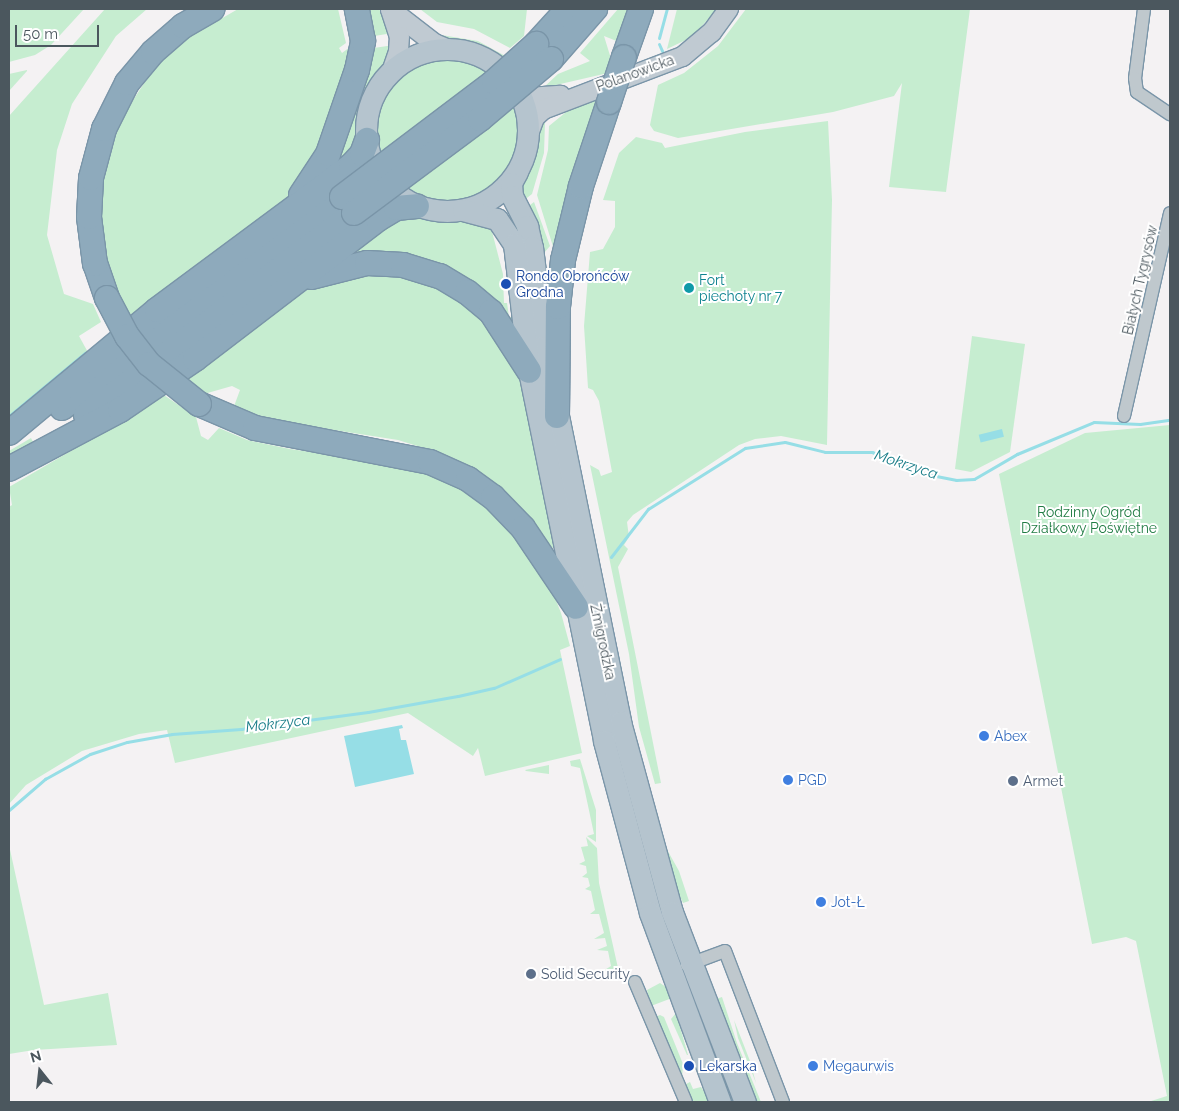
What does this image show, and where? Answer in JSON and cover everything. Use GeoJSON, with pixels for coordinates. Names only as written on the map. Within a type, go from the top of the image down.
{"type":"FeatureCollection","features":[{"type":"Feature","properties":{"kind":"highway"},"geometry":{"type":"LineString","coordinates":[[212,9],[184,26],[153,52],[127,84],[104,129],[93,169],[89,217],[95,264],[107,298],[127,336],[149,364],[198,404],[255,428],[422,460],[468,479],[493,497],[523,528],[576,607]]}},
{"type":"Feature","properties":{"kind":"highway"},"geometry":{"type":"LineString","coordinates":[[287,212],[323,164],[332,143],[360,59],[362,32],[357,9]]}},
{"type":"Feature","properties":{"kind":"highway"},"geometry":{"type":"LineString","coordinates":[[543,51],[568,9]]}},
{"type":"Feature","properties":{"kind":"highway"},"geometry":{"type":"LineString","coordinates":[[9,443],[58,411],[348,205],[480,118],[543,51],[595,9]]}},
{"type":"Feature","properties":{"kind":"highway"},"geometry":{"type":"LineString","coordinates":[[557,416],[558,316],[564,260],[573,212],[641,9]]}},
{"type":"Feature","properties":{"kind":"highway"},"geometry":{"type":"LineString","coordinates":[[9,433],[122,337],[287,212],[352,166],[362,154],[367,140]]}},
{"type":"Feature","properties":{"kind":"highway"},"geometry":{"type":"LineString","coordinates":[[19,464],[348,205]]}},
{"type":"Feature","properties":{"kind":"highway"},"geometry":{"type":"LineString","coordinates":[[19,464],[96,424],[142,396],[386,213],[417,206]]}},
{"type":"Feature","properties":{"kind":"highway"},"geometry":{"type":"LineString","coordinates":[[291,286],[325,272],[367,263],[388,263],[427,271],[454,283],[490,312],[529,371]]}},
{"type":"Feature","properties":{"kind":"main road"},"geometry":{"type":"LineString","coordinates":[[448,49],[468,52],[490,62],[504,72],[518,90],[526,110],[529,131],[526,152],[517,172],[498,194],[463,210],[438,211],[417,206],[385,183],[373,163],[367,140],[370,105],[378,87],[391,71],[415,56],[448,49]]}},
{"type":"Feature","properties":{"kind":"main road","name":"Żmigrodzka"},"geometry":{"type":"LineString","coordinates":[[517,172],[511,183],[512,196],[527,226],[532,247],[544,346],[620,722],[656,856],[690,964],[745,1102]]}},
{"type":"Feature","properties":{"kind":"main road","name":"Żmigrodzka"},"geometry":{"type":"LineString","coordinates":[[463,210],[498,219],[511,238],[529,371],[576,607],[620,806],[670,970],[720,1102]]}},
{"type":"Feature","properties":{"kind":"street"},"geometry":{"type":"LineString","coordinates":[[390,9],[434,42],[448,49]]}},
{"type":"Feature","properties":{"kind":"street"},"geometry":{"type":"LineString","coordinates":[[390,9],[399,36],[398,51],[391,71]]}},
{"type":"Feature","properties":{"kind":"street","name":"Polanowicka"},"geometry":{"type":"LineString","coordinates":[[529,131],[534,117],[543,109],[581,92],[658,68],[682,56],[707,36],[728,9]]}},
{"type":"Feature","properties":{"kind":"street"},"geometry":{"type":"LineString","coordinates":[[1144,9],[1135,78],[1137,92],[1170,114]]}},
{"type":"Feature","properties":{"kind":"street","name":"Polanowicka"},"geometry":{"type":"LineString","coordinates":[[518,90],[528,97],[581,92]]}},
{"type":"Feature","properties":{"kind":"street","name":"Białych Tygrysów"},"geometry":{"type":"LineString","coordinates":[[1124,416],[1170,213]]}},
{"type":"Feature","properties":{"kind":"street"},"geometry":{"type":"LineString","coordinates":[[670,970],[725,951],[783,1102]]}},
{"type":"Feature","properties":{"kind":"street"},"geometry":{"type":"LineString","coordinates":[[635,982],[686,1102]]}},
{"type":"Feature","properties":{"kind":"green space"},"geometry":{"type":"Polygon","coordinates":[[[9,9],[84,9],[51,45],[35,55],[9,62],[9,9]]]}},
{"type":"Feature","properties":{"kind":"green space"},"geometry":{"type":"Polygon","coordinates":[[[105,9],[147,9],[116,36],[72,104],[57,150],[47,235],[64,294],[93,304],[101,322],[79,336],[90,356],[9,424],[9,116],[105,9]]]}},
{"type":"Feature","properties":{"kind":"green space"},"geometry":{"type":"Polygon","coordinates":[[[238,9],[338,9],[346,43],[339,48],[342,53],[350,47],[356,50],[325,146],[294,195],[131,321],[111,276],[104,253],[101,217],[103,181],[120,120],[158,62],[188,38],[238,9]]]}},
{"type":"Feature","properties":{"kind":"green space"},"geometry":{"type":"Polygon","coordinates":[[[363,9],[379,9],[393,33],[368,37],[363,9]]]}},
{"type":"Feature","properties":{"kind":"green space"},"geometry":{"type":"Polygon","coordinates":[[[420,9],[527,9],[524,36],[510,48],[474,29],[437,22],[420,9]]]}},
{"type":"Feature","properties":{"kind":"green space"},"geometry":{"type":"Polygon","coordinates":[[[618,9],[630,9],[619,42],[604,36],[612,62],[608,73],[543,88],[558,74],[590,61],[580,53],[618,9]]]}},
{"type":"Feature","properties":{"kind":"green space"},"geometry":{"type":"Polygon","coordinates":[[[677,9],[717,9],[692,37],[667,49],[677,9]]]}},
{"type":"Feature","properties":{"kind":"green space"},"geometry":{"type":"Polygon","coordinates":[[[746,9],[970,9],[946,192],[889,187],[902,83],[894,96],[833,112],[678,138],[654,131],[650,125],[658,85],[684,73],[718,46],[746,9]]]}},
{"type":"Feature","properties":{"kind":"green space"},"geometry":{"type":"Polygon","coordinates":[[[429,33],[478,41],[509,58],[503,61],[478,47],[448,41],[429,33]]]}},
{"type":"Feature","properties":{"kind":"green space"},"geometry":{"type":"Polygon","coordinates":[[[394,45],[386,66],[375,79],[363,103],[358,143],[319,183],[367,49],[394,45]]]}},
{"type":"Feature","properties":{"kind":"green space"},"geometry":{"type":"Polygon","coordinates":[[[447,58],[475,63],[498,79],[514,102],[519,130],[514,158],[498,181],[475,197],[447,202],[419,197],[396,181],[380,158],[375,130],[380,102],[396,79],[419,63],[447,58]]]}},
{"type":"Feature","properties":{"kind":"green space"},"geometry":{"type":"Polygon","coordinates":[[[27,71],[9,91],[9,74],[27,71]]]}},
{"type":"Feature","properties":{"kind":"green space"},"geometry":{"type":"Polygon","coordinates":[[[603,98],[566,209],[552,294],[548,291],[548,283],[552,282],[551,271],[554,269],[553,262],[550,262],[555,253],[537,195],[548,150],[549,126],[571,108],[603,98]]]}},
{"type":"Feature","properties":{"kind":"green space"},"geometry":{"type":"Polygon","coordinates":[[[540,120],[545,123],[544,153],[532,194],[523,201],[519,184],[533,154],[540,120]]]}},
{"type":"Feature","properties":{"kind":"green space"},"geometry":{"type":"Polygon","coordinates":[[[828,121],[832,200],[827,445],[781,436],[755,439],[739,445],[633,515],[627,522],[629,537],[624,545],[628,549],[618,567],[661,783],[655,784],[639,727],[629,654],[590,465],[599,470],[601,476],[612,472],[599,401],[593,390],[588,388],[584,326],[590,252],[603,249],[615,227],[615,201],[603,200],[619,153],[636,137],[662,143],[665,148],[745,132],[828,121]]]}},
{"type":"Feature","properties":{"kind":"green space"},"geometry":{"type":"Polygon","coordinates":[[[534,202],[550,246],[544,253],[526,208],[534,202]]]}},
{"type":"Feature","properties":{"kind":"green space"},"geometry":{"type":"Polygon","coordinates":[[[416,214],[444,220],[489,220],[503,274],[504,303],[507,303],[509,317],[516,317],[522,344],[478,291],[331,262],[384,222],[416,214]]]}},
{"type":"Feature","properties":{"kind":"green space"},"geometry":{"type":"Polygon","coordinates":[[[384,268],[465,296],[517,359],[558,546],[551,548],[525,514],[497,486],[440,453],[398,440],[270,420],[233,409],[240,390],[232,386],[204,394],[182,378],[298,290],[384,268]]]}},
{"type":"Feature","properties":{"kind":"green space"},"geometry":{"type":"Polygon","coordinates":[[[972,336],[1025,344],[1010,452],[971,472],[955,469],[972,336]]]}},
{"type":"Feature","properties":{"kind":"green space"},"geometry":{"type":"Polygon","coordinates":[[[161,393],[196,417],[201,436],[208,440],[219,428],[247,440],[290,449],[399,465],[440,476],[494,512],[509,525],[552,590],[561,613],[570,646],[560,650],[582,753],[485,776],[478,748],[473,756],[408,713],[175,763],[167,730],[139,734],[82,751],[26,785],[9,804],[9,507],[12,505],[9,487],[100,434],[161,393]]]}},
{"type":"Feature","properties":{"kind":"green space","name":"Rodzinny Ogród Działkowy Poświętne"},"geometry":{"type":"Polygon","coordinates":[[[1170,425],[1170,1102],[1148,1102],[1167,1096],[1136,941],[1126,937],[1092,944],[999,474],[1085,433],[1170,425]]]}},
{"type":"Feature","properties":{"kind":"green space"},"geometry":{"type":"Polygon","coordinates":[[[31,438],[33,442],[9,457],[9,451],[31,438]]]}},
{"type":"Feature","properties":{"kind":"green space"},"geometry":{"type":"Polygon","coordinates":[[[629,732],[634,732],[665,846],[679,871],[689,901],[683,903],[665,864],[629,732]]]}},
{"type":"Feature","properties":{"kind":"green space"},"geometry":{"type":"Polygon","coordinates":[[[580,759],[596,810],[596,842],[587,836],[594,834],[580,768],[571,766],[570,761],[580,759]]]}},
{"type":"Feature","properties":{"kind":"green space"},"geometry":{"type":"Polygon","coordinates":[[[549,765],[549,774],[525,770],[549,765]]]}},
{"type":"Feature","properties":{"kind":"green space"},"geometry":{"type":"Polygon","coordinates":[[[586,837],[597,848],[599,883],[618,968],[603,971],[611,966],[608,951],[597,950],[607,946],[605,938],[594,939],[604,933],[599,914],[590,914],[595,910],[591,891],[585,889],[590,886],[588,878],[582,877],[587,873],[586,866],[579,864],[585,861],[581,847],[588,846],[586,837]]]}},
{"type":"Feature","properties":{"kind":"green space"},"geometry":{"type":"Polygon","coordinates":[[[9,845],[44,1005],[108,993],[117,1045],[34,1050],[9,1054],[9,845]]]}},
{"type":"Feature","properties":{"kind":"green space"},"geometry":{"type":"Polygon","coordinates":[[[660,983],[666,987],[672,998],[651,1006],[647,990],[660,983]]]}},
{"type":"Feature","properties":{"kind":"green space"},"geometry":{"type":"Polygon","coordinates":[[[722,997],[737,1043],[761,1102],[757,1102],[716,999],[722,997]]]}},
{"type":"Feature","properties":{"kind":"green space"},"geometry":{"type":"Polygon","coordinates":[[[676,1013],[688,1055],[671,1019],[676,1013]]]}},
{"type":"Feature","properties":{"kind":"green space"},"geometry":{"type":"Polygon","coordinates":[[[660,1015],[664,1017],[683,1064],[682,1078],[655,1017],[660,1015]]]}},
{"type":"Feature","properties":{"kind":"green space"},"geometry":{"type":"Polygon","coordinates":[[[734,1020],[750,1061],[756,1083],[738,1038],[734,1020]]]}},
{"type":"Feature","properties":{"kind":"green space"},"geometry":{"type":"Polygon","coordinates":[[[690,1082],[693,1089],[701,1087],[711,1102],[691,1102],[684,1085],[690,1082]]]}},
{"type":"Feature","properties":{"kind":"water"},"geometry":{"type":"Polygon","coordinates":[[[1002,429],[1004,437],[981,443],[979,435],[1002,429]]]}},
{"type":"Feature","properties":{"kind":"water"},"geometry":{"type":"Polygon","coordinates":[[[402,725],[403,728],[399,729],[401,740],[406,740],[414,774],[355,787],[344,736],[402,725]]]}},
{"type":"Feature","properties":{"kind":"waterway"},"geometry":{"type":"LineString","coordinates":[[659,38],[667,9]]}},
{"type":"Feature","properties":{"kind":"waterway"},"geometry":{"type":"LineString","coordinates":[[659,44],[663,53]]}},
{"type":"Feature","properties":{"kind":"waterway"},"geometry":{"type":"LineString","coordinates":[[9,416],[85,353]]}},
{"type":"Feature","properties":{"kind":"waterway","name":"Mokrzyca"},"geometry":{"type":"LineString","coordinates":[[611,557],[648,509],[745,448],[785,442],[825,452],[872,452],[926,474],[956,480],[974,479],[1017,454],[1094,422],[1140,424],[1170,420]]}},
{"type":"Feature","properties":{"kind":"waterway","name":"Mokrzyca"},"geometry":{"type":"LineString","coordinates":[[9,810],[45,779],[90,754],[127,742],[172,734],[241,729],[368,712],[458,696],[494,688],[560,659]]}},
{"type":"Feature","properties":{"kind":"place","name":"Rondo Obrońców Grodna"},"geometry":{"type":"Point","coordinates":[506,284]}},
{"type":"Feature","properties":{"kind":"place","name":"Fort piechoty nr 7"},"geometry":{"type":"Point","coordinates":[689,288]}},
{"type":"Feature","properties":{"kind":"place","name":"Abex"},"geometry":{"type":"Point","coordinates":[984,736]}},
{"type":"Feature","properties":{"kind":"place","name":"PGD"},"geometry":{"type":"Point","coordinates":[788,780]}},
{"type":"Feature","properties":{"kind":"place","name":"Armet"},"geometry":{"type":"Point","coordinates":[1013,781]}},
{"type":"Feature","properties":{"kind":"place","name":"Jot-Ł"},"geometry":{"type":"Point","coordinates":[821,902]}},
{"type":"Feature","properties":{"kind":"place","name":"Solid Security"},"geometry":{"type":"Point","coordinates":[531,974]}},
{"type":"Feature","properties":{"kind":"place","name":"Lekarska"},"geometry":{"type":"Point","coordinates":[689,1066]}},
{"type":"Feature","properties":{"kind":"place","name":"Megaurwis"},"geometry":{"type":"Point","coordinates":[813,1066]}}]}
